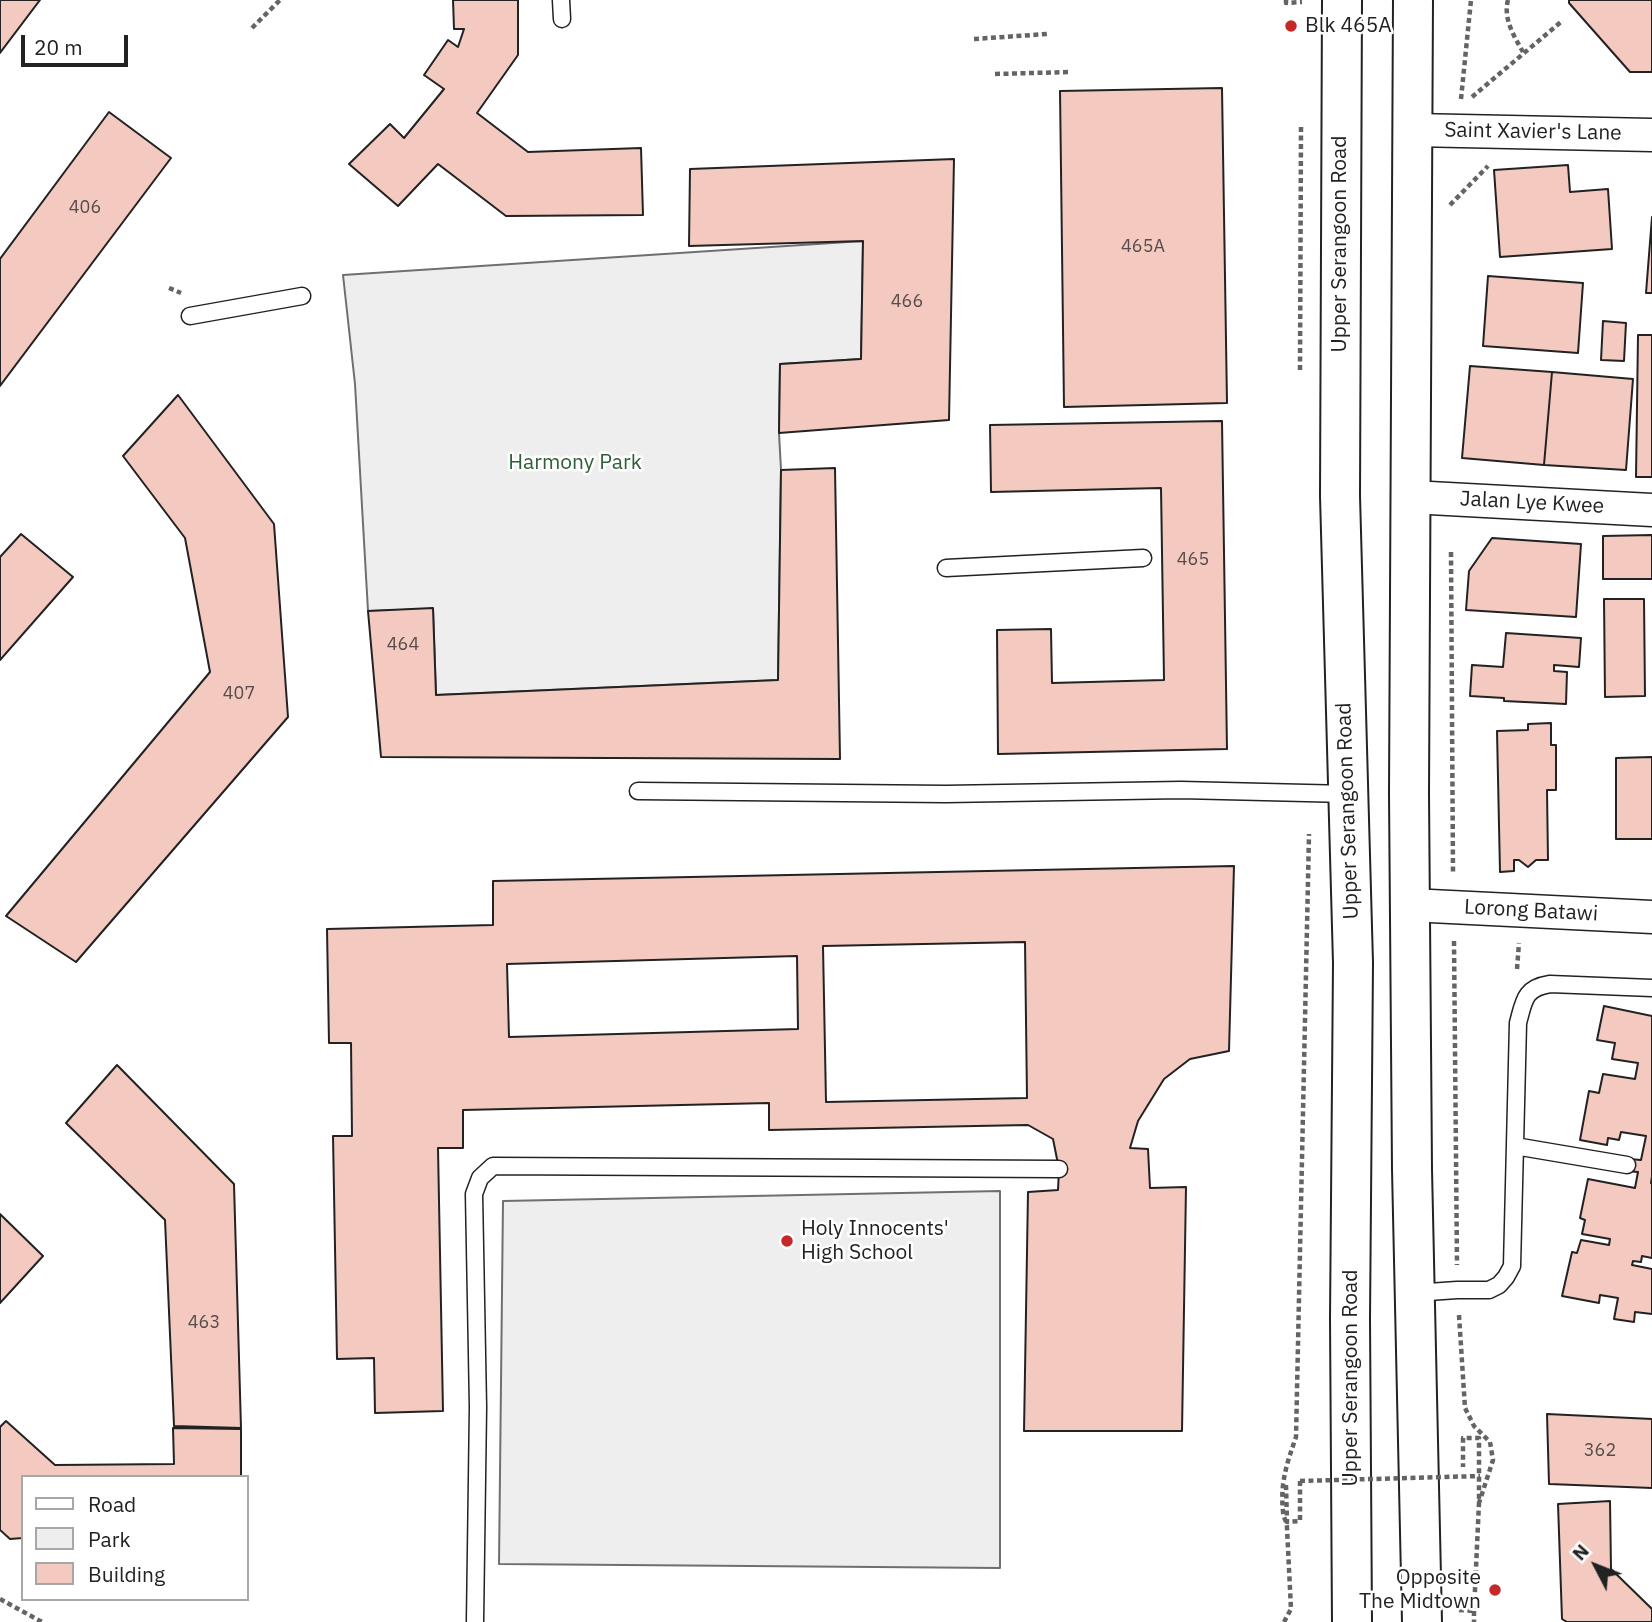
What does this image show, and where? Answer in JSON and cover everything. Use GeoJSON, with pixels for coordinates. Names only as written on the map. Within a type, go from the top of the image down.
{"type":"FeatureCollection","features":[{"type":"Feature","properties":{"kind":"main road","name":"Upper Serangoon Road"},"geometry":{"type":"LineString","coordinates":[[1342,0],[1340,496],[1353,963],[1349,1318],[1352,1622]]}},
{"type":"Feature","properties":{"kind":"main road"},"geometry":{"type":"LineString","coordinates":[[1413,0],[1409,779],[1412,1155],[1422,1615]]}},
{"type":"Feature","properties":{"kind":"street","name":"Saint Xavier's Lane"},"geometry":{"type":"LineString","coordinates":[[1413,130],[1652,135]]}},
{"type":"Feature","properties":{"kind":"street","name":"Jalan Lye Kwee"},"geometry":{"type":"LineString","coordinates":[[1411,498],[1652,510]]}},
{"type":"Feature","properties":{"kind":"street","name":"Lorong Batawi"},"geometry":{"type":"LineString","coordinates":[[1410,905],[1652,917]]}},
{"type":"Feature","properties":{"kind":"lane"},"geometry":{"type":"LineString","coordinates":[[561,0],[562,19]]}},
{"type":"Feature","properties":{"kind":"lane"},"geometry":{"type":"LineString","coordinates":[[190,316],[302,296]]}},
{"type":"Feature","properties":{"kind":"lane"},"geometry":{"type":"LineString","coordinates":[[946,568],[1143,558]]}},
{"type":"Feature","properties":{"kind":"lane"},"geometry":{"type":"LineString","coordinates":[[638,791],[946,793],[1181,790],[1348,794]]}},
{"type":"Feature","properties":{"kind":"lane"},"geometry":{"type":"LineString","coordinates":[[1415,1293],[1489,1290],[1499,1285],[1512,1266],[1518,1023],[1525,997],[1539,986],[1550,984],[1652,988]]}},
{"type":"Feature","properties":{"kind":"lane"},"geometry":{"type":"LineString","coordinates":[[1515,1146],[1627,1165]]}},
{"type":"Feature","properties":{"kind":"lane"},"geometry":{"type":"LineString","coordinates":[[475,1622],[478,1406],[474,1194],[480,1178],[493,1166],[1059,1169]]}},
{"type":"Feature","properties":{"kind":"path"},"geometry":{"type":"LineString","coordinates":[[253,28],[280,0]]}},
{"type":"Feature","properties":{"kind":"path"},"geometry":{"type":"LineString","coordinates":[[1286,0],[1286,3],[1302,2]]}},
{"type":"Feature","properties":{"kind":"path"},"geometry":{"type":"LineString","coordinates":[[1471,0],[1461,107],[1562,21]]}},
{"type":"Feature","properties":{"kind":"path"},"geometry":{"type":"LineString","coordinates":[[1507,0],[1505,10],[1512,32],[1523,52]]}},
{"type":"Feature","properties":{"kind":"path"},"geometry":{"type":"LineString","coordinates":[[974,39],[1047,34]]}},
{"type":"Feature","properties":{"kind":"path"},"geometry":{"type":"LineString","coordinates":[[995,75],[1070,72]]}},
{"type":"Feature","properties":{"kind":"path"},"geometry":{"type":"LineString","coordinates":[[1300,383],[1301,123]]}},
{"type":"Feature","properties":{"kind":"path"},"geometry":{"type":"LineString","coordinates":[[1447,195],[1447,208]]}},
{"type":"Feature","properties":{"kind":"path"},"geometry":{"type":"LineString","coordinates":[[1450,499],[1457,1290],[1465,1408],[1474,1426],[1490,1442],[1493,1460],[1479,1503]]}},
{"type":"Feature","properties":{"kind":"path"},"geometry":{"type":"LineString","coordinates":[[1287,1522],[1283,1515],[1283,1475],[1296,1437],[1310,793]]}},
{"type":"Feature","properties":{"kind":"path"},"geometry":{"type":"LineString","coordinates":[[1463,1467],[1463,1438],[1479,1438],[1474,1622]]}},
{"type":"Feature","properties":{"kind":"path"},"geometry":{"type":"LineString","coordinates":[[1287,1522],[1300,1521],[1300,1481],[1480,1476]]}},
{"type":"Feature","properties":{"kind":"path"},"geometry":{"type":"LineString","coordinates":[[1284,1622],[1291,1609],[1286,1481]]}},
{"type":"Feature","properties":{"kind":"path"},"geometry":{"type":"LineString","coordinates":[[0,1599],[42,1622]]}},
{"type":"Feature","properties":{"kind":"path"},"geometry":{"type":"LineString","coordinates":[[1422,1615],[1474,1611]]}},
{"type":"Feature","properties":{"kind":"green space","name":"Harmony Park"},"geometry":{"type":"Polygon","coordinates":[[[863,241],[861,359],[780,364],[778,680],[436,695],[433,609],[368,611],[355,384],[343,275],[863,241]]]}},
{"type":"Feature","properties":{"kind":"green space"},"geometry":{"type":"Polygon","coordinates":[[[1000,1191],[1000,1568],[499,1564],[503,1201],[1000,1191]]]}},
{"type":"Feature","properties":{"kind":"building"},"geometry":{"type":"Polygon","coordinates":[[[0,0],[40,0],[0,53],[0,0]]]}},
{"type":"Feature","properties":{"kind":"building"},"geometry":{"type":"Polygon","coordinates":[[[453,0],[518,0],[518,55],[477,113],[528,152],[641,148],[643,215],[506,216],[438,164],[398,206],[349,164],[390,124],[404,138],[444,89],[424,75],[448,40],[458,47],[464,29],[454,29],[453,0]]]}},
{"type":"Feature","properties":{"kind":"building"},"geometry":{"type":"Polygon","coordinates":[[[1569,0],[1652,0],[1652,72],[1630,72],[1569,0]]]}},
{"type":"Feature","properties":{"kind":"building"},"geometry":{"type":"Polygon","coordinates":[[[1222,88],[1227,403],[1064,407],[1060,91],[1222,88]]]}},
{"type":"Feature","properties":{"kind":"building"},"geometry":{"type":"Polygon","coordinates":[[[109,112],[171,158],[0,386],[0,259],[109,112]]]}},
{"type":"Feature","properties":{"kind":"building"},"geometry":{"type":"Polygon","coordinates":[[[954,159],[949,420],[779,433],[780,364],[861,359],[863,241],[689,246],[690,169],[954,159]]]}},
{"type":"Feature","properties":{"kind":"building"},"geometry":{"type":"Polygon","coordinates":[[[1568,165],[1570,192],[1608,189],[1612,249],[1500,257],[1494,170],[1568,165]]]}},
{"type":"Feature","properties":{"kind":"building"},"geometry":{"type":"Polygon","coordinates":[[[1652,217],[1652,293],[1646,293],[1652,217]]]}},
{"type":"Feature","properties":{"kind":"building"},"geometry":{"type":"Polygon","coordinates":[[[1488,276],[1583,283],[1578,353],[1483,346],[1488,276]]]}},
{"type":"Feature","properties":{"kind":"building"},"geometry":{"type":"Polygon","coordinates":[[[1603,321],[1626,323],[1624,361],[1601,360],[1603,321]]]}},
{"type":"Feature","properties":{"kind":"building"},"geometry":{"type":"Polygon","coordinates":[[[1638,335],[1652,335],[1652,477],[1636,477],[1638,335]]]}},
{"type":"Feature","properties":{"kind":"building"},"geometry":{"type":"Polygon","coordinates":[[[1470,366],[1552,372],[1544,465],[1462,458],[1470,366]]]}},
{"type":"Feature","properties":{"kind":"building"},"geometry":{"type":"Polygon","coordinates":[[[1552,372],[1633,379],[1626,470],[1544,465],[1552,372]]]}},
{"type":"Feature","properties":{"kind":"building"},"geometry":{"type":"Polygon","coordinates":[[[178,395],[274,524],[288,717],[76,962],[6,916],[210,672],[185,538],[123,456],[178,395]]]}},
{"type":"Feature","properties":{"kind":"building"},"geometry":{"type":"Polygon","coordinates":[[[1222,421],[1227,749],[998,754],[997,630],[1051,629],[1052,683],[1164,680],[1161,488],[991,492],[990,425],[1222,421]]]}},
{"type":"Feature","properties":{"kind":"building"},"geometry":{"type":"Polygon","coordinates":[[[835,468],[840,759],[381,757],[368,611],[433,608],[436,695],[778,680],[781,470],[835,468]]]}},
{"type":"Feature","properties":{"kind":"building"},"geometry":{"type":"Polygon","coordinates":[[[21,534],[73,577],[0,660],[0,557],[21,534]]]}},
{"type":"Feature","properties":{"kind":"building"},"geometry":{"type":"Polygon","coordinates":[[[1652,535],[1652,579],[1603,579],[1603,536],[1652,535]]]}},
{"type":"Feature","properties":{"kind":"building"},"geometry":{"type":"Polygon","coordinates":[[[1492,538],[1581,544],[1576,617],[1466,610],[1469,571],[1492,538]]]}},
{"type":"Feature","properties":{"kind":"building"},"geometry":{"type":"Polygon","coordinates":[[[1604,599],[1644,599],[1645,696],[1605,697],[1604,599]]]}},
{"type":"Feature","properties":{"kind":"building"},"geometry":{"type":"Polygon","coordinates":[[[1506,633],[1581,638],[1579,667],[1554,665],[1554,671],[1567,672],[1566,704],[1504,701],[1504,698],[1470,696],[1472,665],[1503,667],[1506,633]]]}},
{"type":"Feature","properties":{"kind":"building"},"geometry":{"type":"Polygon","coordinates":[[[1551,723],[1551,745],[1556,745],[1556,790],[1547,790],[1548,860],[1536,860],[1528,867],[1519,860],[1514,860],[1514,871],[1500,872],[1497,731],[1528,730],[1528,724],[1551,723]]]}},
{"type":"Feature","properties":{"kind":"building"},"geometry":{"type":"Polygon","coordinates":[[[1652,757],[1652,839],[1616,839],[1616,758],[1652,757]]]}},
{"type":"Feature","properties":{"kind":"building"},"geometry":{"type":"Polygon","coordinates":[[[1234,866],[1229,1051],[1190,1059],[1164,1079],[1138,1121],[1130,1148],[1148,1149],[1150,1188],[1186,1187],[1182,1431],[1024,1431],[1028,1192],[1058,1190],[1059,1169],[1053,1139],[1028,1125],[769,1130],[769,1103],[463,1110],[463,1148],[438,1148],[443,1411],[375,1413],[374,1358],[337,1359],[333,1136],[352,1136],[351,1043],[329,1043],[327,929],[493,925],[493,881],[1234,866]],[[1025,942],[823,946],[826,1102],[1027,1098],[1025,942]],[[797,956],[507,964],[509,1037],[798,1029],[797,956]]]}},
{"type":"Feature","properties":{"kind":"building"},"geometry":{"type":"Polygon","coordinates":[[[1604,1006],[1652,1016],[1652,1258],[1642,1256],[1641,1262],[1633,1261],[1632,1265],[1652,1269],[1652,1314],[1635,1312],[1634,1322],[1614,1319],[1618,1298],[1600,1295],[1599,1303],[1562,1296],[1572,1252],[1577,1253],[1581,1240],[1609,1245],[1610,1239],[1582,1234],[1585,1220],[1580,1218],[1588,1179],[1635,1188],[1638,1172],[1626,1171],[1629,1159],[1641,1160],[1646,1136],[1621,1132],[1619,1140],[1608,1138],[1607,1145],[1580,1140],[1589,1091],[1599,1093],[1603,1074],[1635,1079],[1638,1063],[1612,1059],[1615,1043],[1597,1040],[1604,1006]]]}},
{"type":"Feature","properties":{"kind":"building"},"geometry":{"type":"Polygon","coordinates":[[[117,1065],[234,1184],[241,1428],[174,1426],[165,1220],[66,1123],[117,1065]]]}},
{"type":"Feature","properties":{"kind":"building"},"geometry":{"type":"Polygon","coordinates":[[[0,1214],[43,1256],[0,1303],[0,1214]]]}},
{"type":"Feature","properties":{"kind":"building"},"geometry":{"type":"Polygon","coordinates":[[[1547,1414],[1652,1419],[1652,1488],[1549,1484],[1547,1414]]]}},
{"type":"Feature","properties":{"kind":"building"},"geometry":{"type":"Polygon","coordinates":[[[6,1421],[55,1465],[174,1464],[173,1428],[241,1429],[241,1475],[21,1475],[21,1538],[10,1539],[0,1530],[0,1427],[6,1421]]]}},
{"type":"Feature","properties":{"kind":"building"},"geometry":{"type":"Polygon","coordinates":[[[1610,1501],[1611,1569],[1652,1609],[1652,1622],[1567,1622],[1562,1619],[1558,1504],[1610,1501]]]}},
{"type":"Feature","properties":{"kind":"place","name":"Blk 465A"},"geometry":{"type":"Point","coordinates":[1291,26]}},
{"type":"Feature","properties":{"kind":"place","name":"Holy Innocents' High School"},"geometry":{"type":"Point","coordinates":[787,1241]}},
{"type":"Feature","properties":{"kind":"place","name":"Opposite The Midtown"},"geometry":{"type":"Point","coordinates":[1495,1590]}}]}
